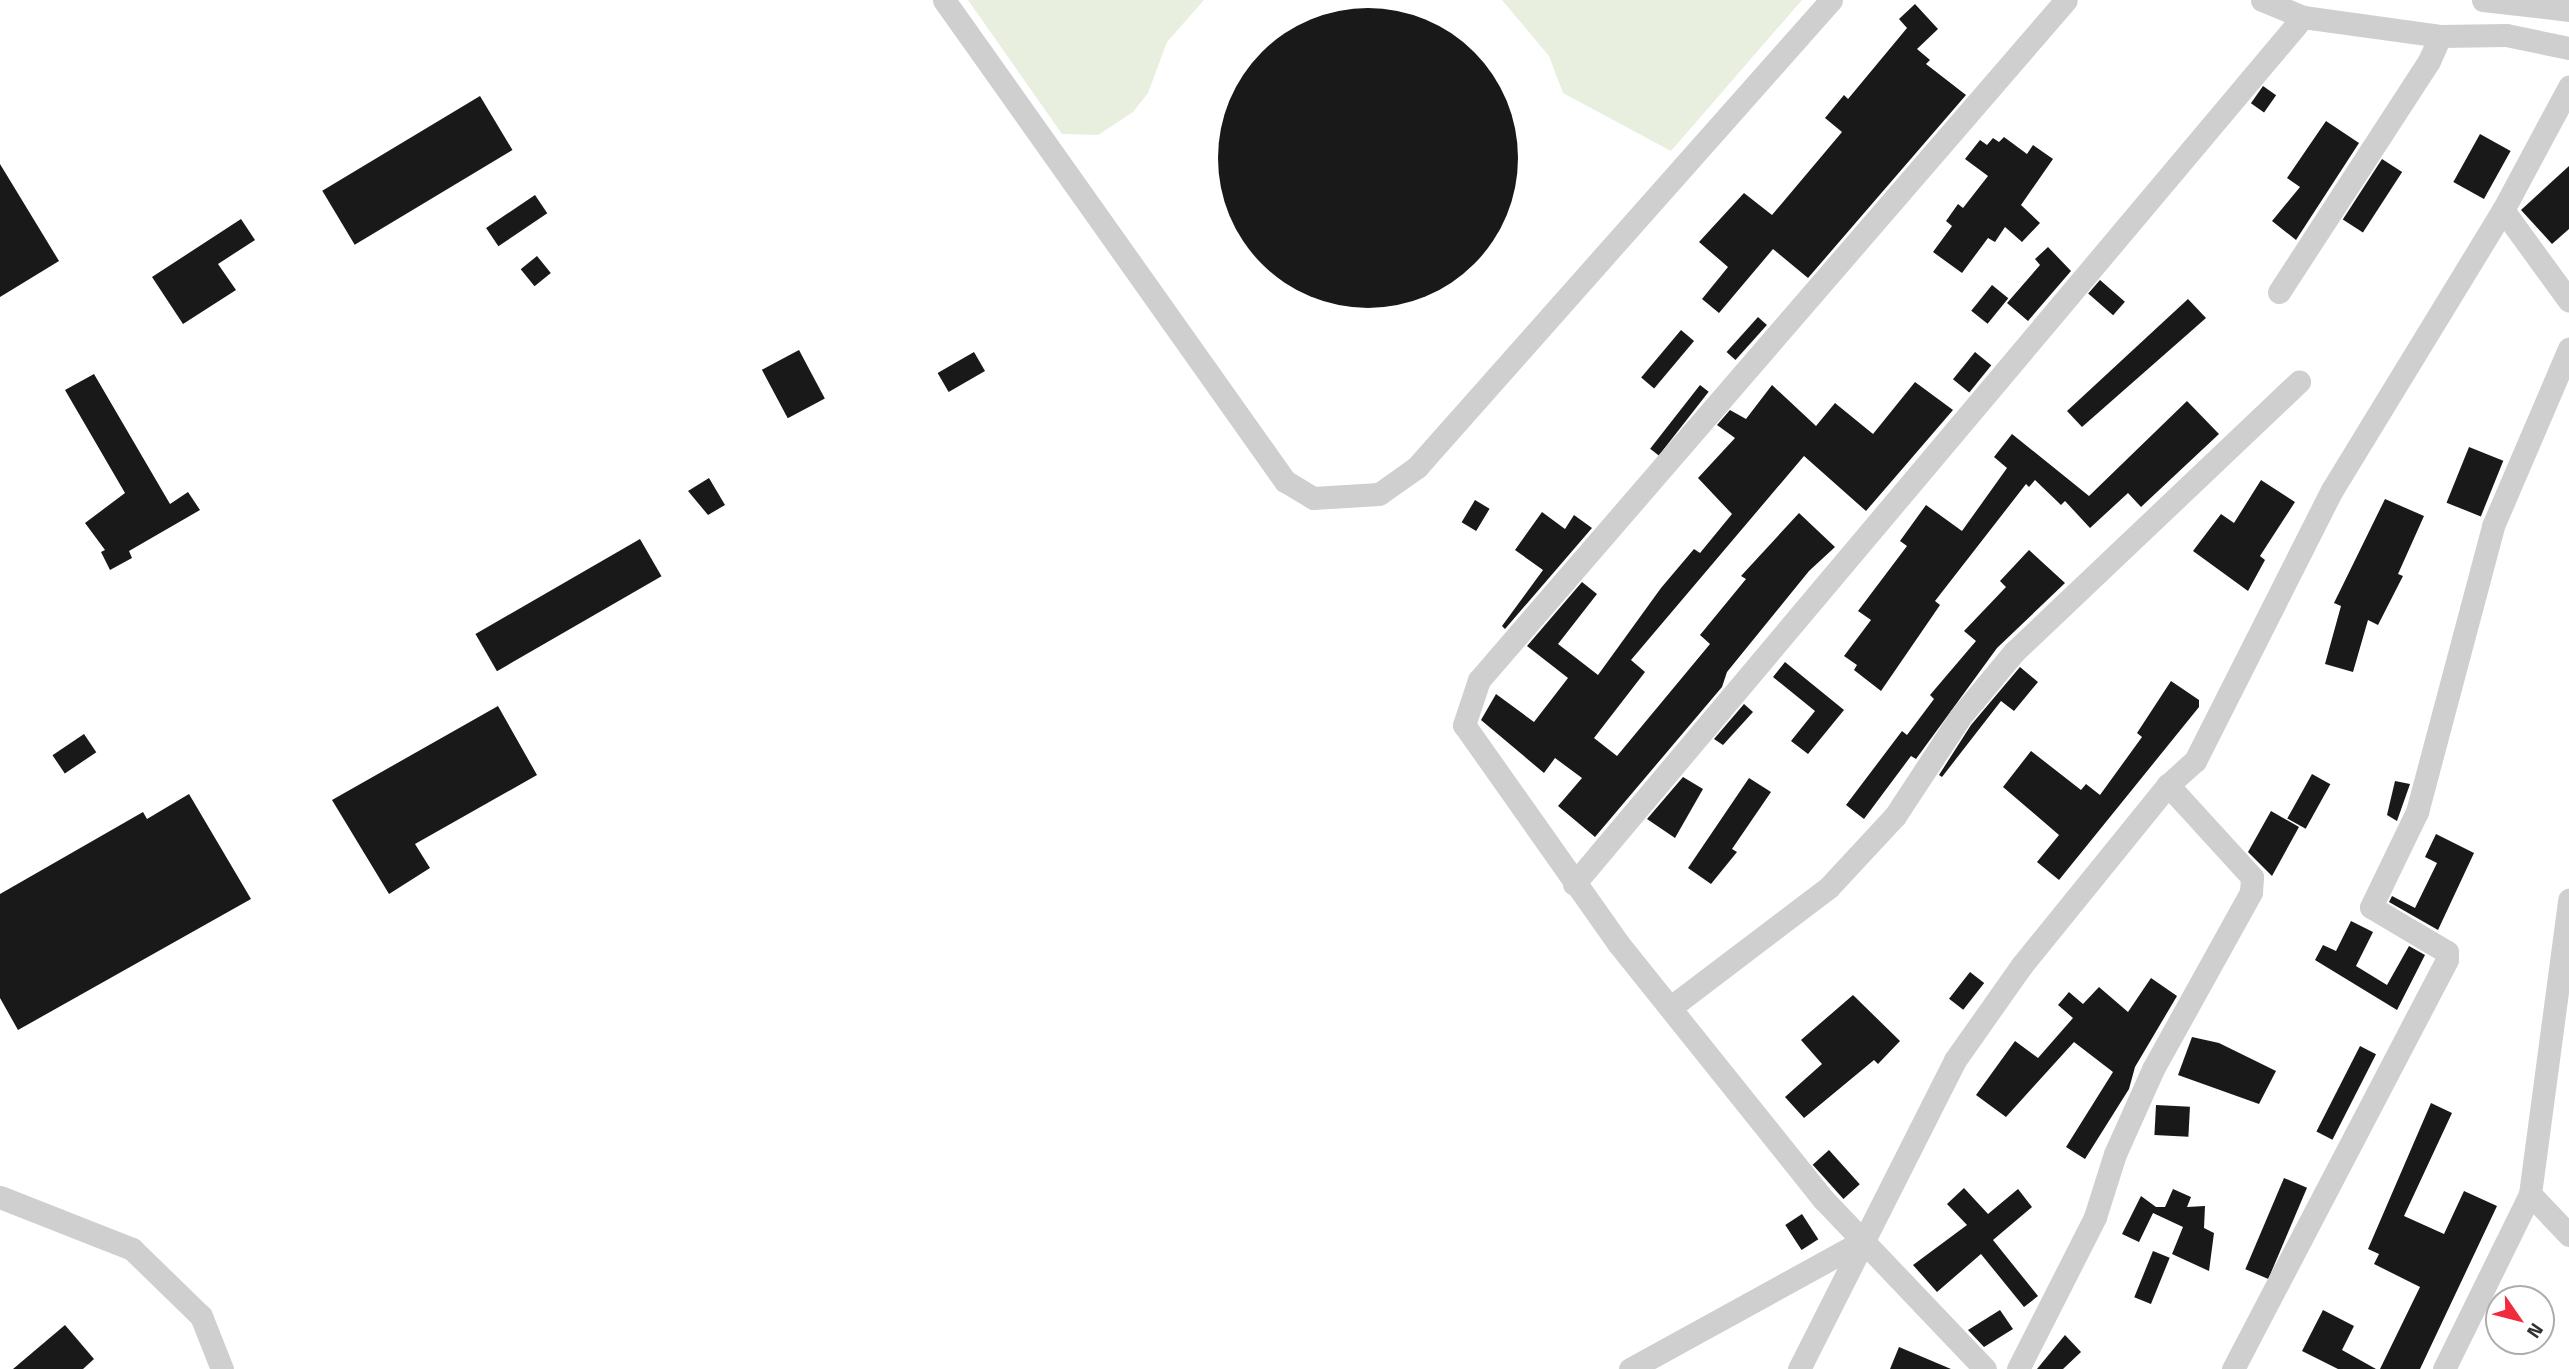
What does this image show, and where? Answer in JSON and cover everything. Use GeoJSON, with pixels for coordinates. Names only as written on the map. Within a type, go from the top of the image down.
{"type":"FeatureCollection","features":[{"type":"Feature","properties":{"kind":"street"},"geometry":{"type":"LineString","coordinates":[[944,0],[1285,481],[1313,498],[1379,494],[1417,467],[1831,0]]}},
{"type":"Feature","properties":{"kind":"street"},"geometry":{"type":"LineString","coordinates":[[1985,1369],[1861,1241],[1671,1007],[1574,884],[1464,724],[1479,680],[2066,0]]}},
{"type":"Feature","properties":{"kind":"street"},"geometry":{"type":"LineString","coordinates":[[2262,0],[2303,17],[2440,36],[2505,35],[2569,48]]}},
{"type":"Feature","properties":{"kind":"street"},"geometry":{"type":"LineString","coordinates":[[2483,0],[2569,10]]}},
{"type":"Feature","properties":{"kind":"street"},"geometry":{"type":"LineString","coordinates":[[1574,884],[2303,17]]}},
{"type":"Feature","properties":{"kind":"street"},"geometry":{"type":"LineString","coordinates":[[2278,292],[2429,61],[2440,36]]}},
{"type":"Feature","properties":{"kind":"street"},"geometry":{"type":"LineString","coordinates":[[1798,1369],[1955,1060],[2021,965],[2168,785],[2195,761],[2332,490],[2503,210],[2569,87]]}},
{"type":"Feature","properties":{"kind":"street"},"geometry":{"type":"LineString","coordinates":[[2503,210],[2569,301]]}},
{"type":"Feature","properties":{"kind":"street"},"geometry":{"type":"LineString","coordinates":[[2233,1369],[2447,959],[2447,952],[2371,907],[2417,812],[2493,526],[2569,349]]}},
{"type":"Feature","properties":{"kind":"street"},"geometry":{"type":"LineString","coordinates":[[1671,1007],[1829,887],[1895,816],[1960,717],[2014,652],[2299,382]]}},
{"type":"Feature","properties":{"kind":"street"},"geometry":{"type":"LineString","coordinates":[[2018,1369],[2095,1217],[2115,1154],[2153,1069],[2251,892],[2252,877],[2168,785]]}},
{"type":"Feature","properties":{"kind":"street"},"geometry":{"type":"LineString","coordinates":[[2444,1369],[2530,1194],[2569,900]]}},
{"type":"Feature","properties":{"kind":"street"},"geometry":{"type":"LineString","coordinates":[[2530,1194],[2569,1235]]}},
{"type":"Feature","properties":{"kind":"street"},"geometry":{"type":"LineString","coordinates":[[0,1197],[132,1249],[201,1316],[222,1369]]}},
{"type":"Feature","properties":{"kind":"street"},"geometry":{"type":"LineString","coordinates":[[1630,1369],[1861,1241]]}},
{"type":"Feature","properties":{"kind":"green space"},"geometry":{"type":"Polygon","coordinates":[[[968,0],[1204,0],[1167,42],[1148,93],[1133,112],[1098,135],[1062,134],[968,0]]]}},
{"type":"Feature","properties":{"kind":"green space"},"geometry":{"type":"Polygon","coordinates":[[[1502,0],[1802,0],[1671,151],[1563,93],[1549,56],[1502,0]]]}},
{"type":"Feature","properties":{"kind":"building"},"geometry":{"type":"Polygon","coordinates":[[[1915,4],[1938,29],[1917,49],[1930,60],[1926,64],[1966,95],[1808,278],[1773,249],[1719,313],[1702,299],[1728,267],[1699,242],[1744,193],[1772,215],[1842,132],[1825,118],[1844,95],[1848,99],[1907,28],[1899,19],[1915,4]]]}},
{"type":"Feature","properties":{"kind":"building"},"geometry":{"type":"Polygon","coordinates":[[[1368,8],[1397,11],[1425,20],[1451,34],[1474,52],[1492,75],[1506,101],[1515,129],[1518,158],[1515,187],[1506,215],[1492,241],[1474,264],[1451,282],[1425,296],[1397,305],[1368,308],[1339,305],[1311,296],[1285,282],[1262,264],[1244,241],[1230,215],[1221,187],[1218,158],[1221,129],[1230,101],[1244,75],[1262,52],[1285,34],[1311,20],[1339,11],[1368,8]]]}},
{"type":"Feature","properties":{"kind":"building"},"geometry":{"type":"Polygon","coordinates":[[[2263,86],[2276,95],[2264,112],[2251,103],[2263,86]]]}},
{"type":"Feature","properties":{"kind":"building"},"geometry":{"type":"Polygon","coordinates":[[[480,96],[512,150],[355,245],[322,191],[480,96]]]}},
{"type":"Feature","properties":{"kind":"building"},"geometry":{"type":"Polygon","coordinates":[[[2326,121],[2359,143],[2296,240],[2272,221],[2300,187],[2287,178],[2326,121]]]}},
{"type":"Feature","properties":{"kind":"building"},"geometry":{"type":"Polygon","coordinates":[[[2480,134],[2511,151],[2484,199],[2453,182],[2480,134]]]}},
{"type":"Feature","properties":{"kind":"building"},"geometry":{"type":"Polygon","coordinates":[[[2004,137],[2027,154],[2033,145],[2053,159],[2021,205],[2040,223],[2022,242],[2005,227],[1995,242],[1988,238],[1962,273],[1933,252],[1952,226],[1946,221],[1958,204],[1963,208],[1988,176],[1965,159],[1980,140],[1987,145],[1993,138],[1999,142],[2004,137]]]}},
{"type":"Feature","properties":{"kind":"building"},"geometry":{"type":"Polygon","coordinates":[[[2382,159],[2402,172],[2363,232],[2343,219],[2382,159]]]}},
{"type":"Feature","properties":{"kind":"building"},"geometry":{"type":"Polygon","coordinates":[[[0,164],[59,261],[0,297],[0,164]]]}},
{"type":"Feature","properties":{"kind":"building"},"geometry":{"type":"Polygon","coordinates":[[[2569,166],[2569,229],[2552,244],[2521,210],[2569,166]]]}},
{"type":"Feature","properties":{"kind":"building"},"geometry":{"type":"Polygon","coordinates":[[[535,195],[547,213],[498,246],[486,228],[535,195]]]}},
{"type":"Feature","properties":{"kind":"building"},"geometry":{"type":"Polygon","coordinates":[[[241,219],[255,240],[218,264],[236,290],[183,324],[152,277],[241,219]]]}},
{"type":"Feature","properties":{"kind":"building"},"geometry":{"type":"Polygon","coordinates":[[[2048,247],[2071,271],[2028,321],[2007,303],[2040,265],[2035,259],[2048,247]]]}},
{"type":"Feature","properties":{"kind":"building"},"geometry":{"type":"Polygon","coordinates":[[[537,256],[551,273],[535,286],[521,269],[537,256]]]}},
{"type":"Feature","properties":{"kind":"building"},"geometry":{"type":"Polygon","coordinates":[[[2100,280],[2125,302],[2113,315],[2088,294],[2100,280]]]}},
{"type":"Feature","properties":{"kind":"building"},"geometry":{"type":"Polygon","coordinates":[[[1992,285],[2008,298],[1988,324],[1971,311],[1992,285]]]}},
{"type":"Feature","properties":{"kind":"building"},"geometry":{"type":"Polygon","coordinates":[[[2188,299],[2206,318],[2082,427],[2067,411],[2188,299]]]}},
{"type":"Feature","properties":{"kind":"building"},"geometry":{"type":"Polygon","coordinates":[[[1758,317],[1767,325],[1735,360],[1727,352],[1758,317]]]}},
{"type":"Feature","properties":{"kind":"building"},"geometry":{"type":"Polygon","coordinates":[[[1681,330],[1694,341],[1654,388],[1641,377],[1681,330]]]}},
{"type":"Feature","properties":{"kind":"building"},"geometry":{"type":"Polygon","coordinates":[[[799,350],[825,399],[788,418],[762,370],[799,350]]]}},
{"type":"Feature","properties":{"kind":"building"},"geometry":{"type":"Polygon","coordinates":[[[974,352],[985,371],[949,392],[938,373],[974,352]]]}},
{"type":"Feature","properties":{"kind":"building"},"geometry":{"type":"Polygon","coordinates":[[[1975,352],[1991,365],[1969,392],[1953,379],[1975,352]]]}},
{"type":"Feature","properties":{"kind":"building"},"geometry":{"type":"Polygon","coordinates":[[[94,374],[170,504],[188,492],[200,510],[129,551],[132,558],[110,570],[101,552],[105,550],[85,523],[125,493],[65,390],[94,374]]]}},
{"type":"Feature","properties":{"kind":"building"},"geometry":{"type":"Polygon","coordinates":[[[1915,382],[1953,410],[1866,511],[1804,456],[1631,660],[1645,672],[1594,738],[1617,756],[1710,644],[1700,635],[1746,579],[1741,576],[1799,513],[1835,547],[1809,571],[1727,672],[1722,687],[1595,837],[1558,806],[1582,778],[1555,758],[1544,773],[1481,720],[1496,694],[1534,722],[1568,678],[1527,646],[1582,582],[1597,594],[1558,644],[1598,675],[1661,588],[1694,549],[1700,553],[1732,514],[1698,478],[1735,438],[1717,425],[1730,410],[1746,419],[1772,385],[1816,426],[1835,403],[1873,434],[1915,382]]]}},
{"type":"Feature","properties":{"kind":"building"},"geometry":{"type":"Polygon","coordinates":[[[1700,385],[1709,392],[1659,456],[1650,449],[1700,385]]]}},
{"type":"Feature","properties":{"kind":"building"},"geometry":{"type":"Polygon","coordinates":[[[2187,401],[2219,434],[2141,507],[2128,493],[2090,528],[2065,501],[2061,505],[2035,480],[2029,487],[2026,484],[1935,601],[1940,605],[1881,691],[1854,670],[1857,665],[1844,656],[1871,620],[1858,611],[1907,546],[1900,541],[1926,505],[1962,531],[2007,468],[1994,457],[2012,434],[2089,496],[2187,401]]]}},
{"type":"Feature","properties":{"kind":"building"},"geometry":{"type":"Polygon","coordinates":[[[2469,447],[2503,461],[2481,516],[2447,503],[2469,447]]]}},
{"type":"Feature","properties":{"kind":"building"},"geometry":{"type":"Polygon","coordinates":[[[709,478],[725,505],[708,515],[688,491],[709,478]]]}},
{"type":"Feature","properties":{"kind":"building"},"geometry":{"type":"Polygon","coordinates":[[[2261,480],[2295,502],[2260,556],[2265,560],[2248,591],[2193,551],[2221,514],[2234,523],[2261,480]]]}},
{"type":"Feature","properties":{"kind":"building"},"geometry":{"type":"Polygon","coordinates":[[[2385,499],[2424,516],[2398,574],[2403,576],[2378,625],[2368,620],[2353,672],[2325,664],[2341,606],[2334,603],[2385,499]]]}},
{"type":"Feature","properties":{"kind":"building"},"geometry":{"type":"Polygon","coordinates":[[[1475,500],[1490,509],[1476,531],[1462,522],[1475,500]]]}},
{"type":"Feature","properties":{"kind":"building"},"geometry":{"type":"Polygon","coordinates":[[[1542,512],[1565,529],[1574,515],[1592,528],[1505,629],[1502,626],[1543,570],[1515,550],[1542,512]]]}},
{"type":"Feature","properties":{"kind":"building"},"geometry":{"type":"Polygon","coordinates":[[[640,539],[662,576],[497,671],[475,634],[640,539]]]}},
{"type":"Feature","properties":{"kind":"building"},"geometry":{"type":"Polygon","coordinates":[[[2029,550],[2065,583],[1997,648],[1916,759],[1911,756],[1864,819],[1846,805],[1902,731],[1907,735],[1934,699],[1930,695],[1976,641],[1964,631],[2006,587],[2000,581],[2029,550]]]}},
{"type":"Feature","properties":{"kind":"building"},"geometry":{"type":"Polygon","coordinates":[[[1785,662],[1844,710],[1808,754],[1791,741],[1815,711],[1773,677],[1785,662]]]}},
{"type":"Feature","properties":{"kind":"building"},"geometry":{"type":"Polygon","coordinates":[[[2020,667],[2038,682],[2014,711],[2001,701],[1942,777],[1939,775],[1971,725],[2020,667]]]}},
{"type":"Feature","properties":{"kind":"building"},"geometry":{"type":"Polygon","coordinates":[[[2171,681],[2199,700],[2199,707],[2059,880],[2037,862],[2059,835],[2003,787],[2031,751],[2081,790],[2086,784],[2100,795],[2142,737],[2137,733],[2171,681]]]}},
{"type":"Feature","properties":{"kind":"building"},"geometry":{"type":"Polygon","coordinates":[[[1744,704],[1753,712],[1723,745],[1714,739],[1744,704]]]}},
{"type":"Feature","properties":{"kind":"building"},"geometry":{"type":"Polygon","coordinates":[[[498,706],[537,775],[415,844],[430,868],[389,894],[332,800],[498,706]]]}},
{"type":"Feature","properties":{"kind":"building"},"geometry":{"type":"Polygon","coordinates":[[[84,734],[96,752],[65,773],[52,755],[84,734]]]}},
{"type":"Feature","properties":{"kind":"building"},"geometry":{"type":"Polygon","coordinates":[[[2312,774],[2330,784],[2306,829],[2287,819],[2312,774]]]}},
{"type":"Feature","properties":{"kind":"building"},"geometry":{"type":"Polygon","coordinates":[[[1683,777],[1703,789],[1675,838],[1647,819],[1683,777]]]}},
{"type":"Feature","properties":{"kind":"building"},"geometry":{"type":"Polygon","coordinates":[[[1749,778],[1771,792],[1732,849],[1737,852],[1711,884],[1688,868],[1749,778]]]}},
{"type":"Feature","properties":{"kind":"building"},"geometry":{"type":"Polygon","coordinates":[[[2395,781],[2410,784],[2397,821],[2387,815],[2395,781]]]}},
{"type":"Feature","properties":{"kind":"building"},"geometry":{"type":"Polygon","coordinates":[[[189,794],[251,899],[18,1030],[0,998],[0,894],[143,812],[147,819],[189,794]]]}},
{"type":"Feature","properties":{"kind":"building"},"geometry":{"type":"Polygon","coordinates":[[[2271,811],[2299,827],[2272,876],[2248,852],[2271,811]]]}},
{"type":"Feature","properties":{"kind":"building"},"geometry":{"type":"Polygon","coordinates":[[[2436,834],[2474,853],[2438,930],[2389,902],[2392,896],[2415,908],[2437,863],[2425,857],[2436,834]]]}},
{"type":"Feature","properties":{"kind":"building"},"geometry":{"type":"Polygon","coordinates":[[[2351,921],[2373,932],[2356,966],[2387,985],[2409,946],[2425,955],[2397,1010],[2315,960],[2323,945],[2336,951],[2351,921]]]}},
{"type":"Feature","properties":{"kind":"building"},"geometry":{"type":"Polygon","coordinates":[[[1970,972],[1984,983],[1963,1010],[1949,999],[1970,972]]]}},
{"type":"Feature","properties":{"kind":"building"},"geometry":{"type":"Polygon","coordinates":[[[2151,978],[2177,996],[2135,1067],[2129,1089],[2085,1159],[2066,1147],[2113,1072],[2074,1042],[2006,1117],[1976,1095],[2015,1041],[2038,1058],[2073,1018],[2058,1005],[2069,992],[2083,1004],[2099,987],[2128,1012],[2151,978]]]}},
{"type":"Feature","properties":{"kind":"building"},"geometry":{"type":"Polygon","coordinates":[[[1853,995],[1900,1041],[1878,1064],[1874,1060],[1804,1118],[1785,1097],[1822,1064],[1801,1040],[1853,995]]]}},
{"type":"Feature","properties":{"kind":"building"},"geometry":{"type":"Polygon","coordinates":[[[2192,1037],[2219,1043],[2276,1071],[2259,1104],[2178,1075],[2192,1037]]]}},
{"type":"Feature","properties":{"kind":"building"},"geometry":{"type":"Polygon","coordinates":[[[2360,1046],[2376,1054],[2332,1140],[2316,1132],[2360,1046]]]}},
{"type":"Feature","properties":{"kind":"building"},"geometry":{"type":"Polygon","coordinates":[[[2431,1103],[2452,1113],[2404,1216],[2444,1234],[2464,1191],[2497,1206],[2420,1369],[2380,1369],[2420,1287],[2374,1264],[2379,1254],[2368,1249],[2431,1103]]]}},
{"type":"Feature","properties":{"kind":"building"},"geometry":{"type":"Polygon","coordinates":[[[2156,1105],[2190,1107],[2188,1137],[2154,1135],[2156,1105]]]}},
{"type":"Feature","properties":{"kind":"building"},"geometry":{"type":"Polygon","coordinates":[[[1829,1150],[1860,1184],[1843,1199],[1813,1165],[1829,1150]]]}},
{"type":"Feature","properties":{"kind":"building"},"geometry":{"type":"Polygon","coordinates":[[[2284,1178],[2307,1188],[2268,1279],[2245,1269],[2284,1178]]]}},
{"type":"Feature","properties":{"kind":"building"},"geometry":{"type":"Polygon","coordinates":[[[1964,1188],[1988,1214],[2018,1189],[2032,1207],[1993,1240],[2038,1296],[2024,1307],[1981,1254],[1937,1292],[1913,1265],[1967,1225],[1947,1204],[1964,1188]]]}},
{"type":"Feature","properties":{"kind":"building"},"geometry":{"type":"Polygon","coordinates":[[[2173,1189],[2191,1197],[2187,1207],[2205,1206],[2204,1228],[2214,1233],[2209,1271],[2172,1254],[2183,1227],[2153,1213],[2139,1242],[2122,1234],[2141,1196],[2156,1207],[2165,1207],[2173,1189]]]}},
{"type":"Feature","properties":{"kind":"building"},"geometry":{"type":"Polygon","coordinates":[[[1802,1214],[1818,1239],[1802,1250],[1785,1225],[1802,1214]]]}},
{"type":"Feature","properties":{"kind":"building"},"geometry":{"type":"Polygon","coordinates":[[[2153,1251],[2170,1258],[2151,1304],[2134,1297],[2153,1251]]]}},
{"type":"Feature","properties":{"kind":"building"},"geometry":{"type":"Polygon","coordinates":[[[2000,1310],[2013,1329],[1984,1347],[1968,1330],[2000,1310]]]}},
{"type":"Feature","properties":{"kind":"building"},"geometry":{"type":"Polygon","coordinates":[[[2323,1310],[2354,1326],[2342,1350],[2376,1369],[2338,1369],[2302,1351],[2323,1310]]]}},
{"type":"Feature","properties":{"kind":"building"},"geometry":{"type":"Polygon","coordinates":[[[65,1325],[94,1359],[83,1369],[13,1369],[65,1325]]]}},
{"type":"Feature","properties":{"kind":"building"},"geometry":{"type":"Polygon","coordinates":[[[2065,1335],[2081,1352],[2063,1369],[2037,1369],[2065,1335]]]}},
{"type":"Feature","properties":{"kind":"building"},"geometry":{"type":"Polygon","coordinates":[[[1899,1347],[1951,1369],[1890,1369],[1899,1347]]]}}]}
